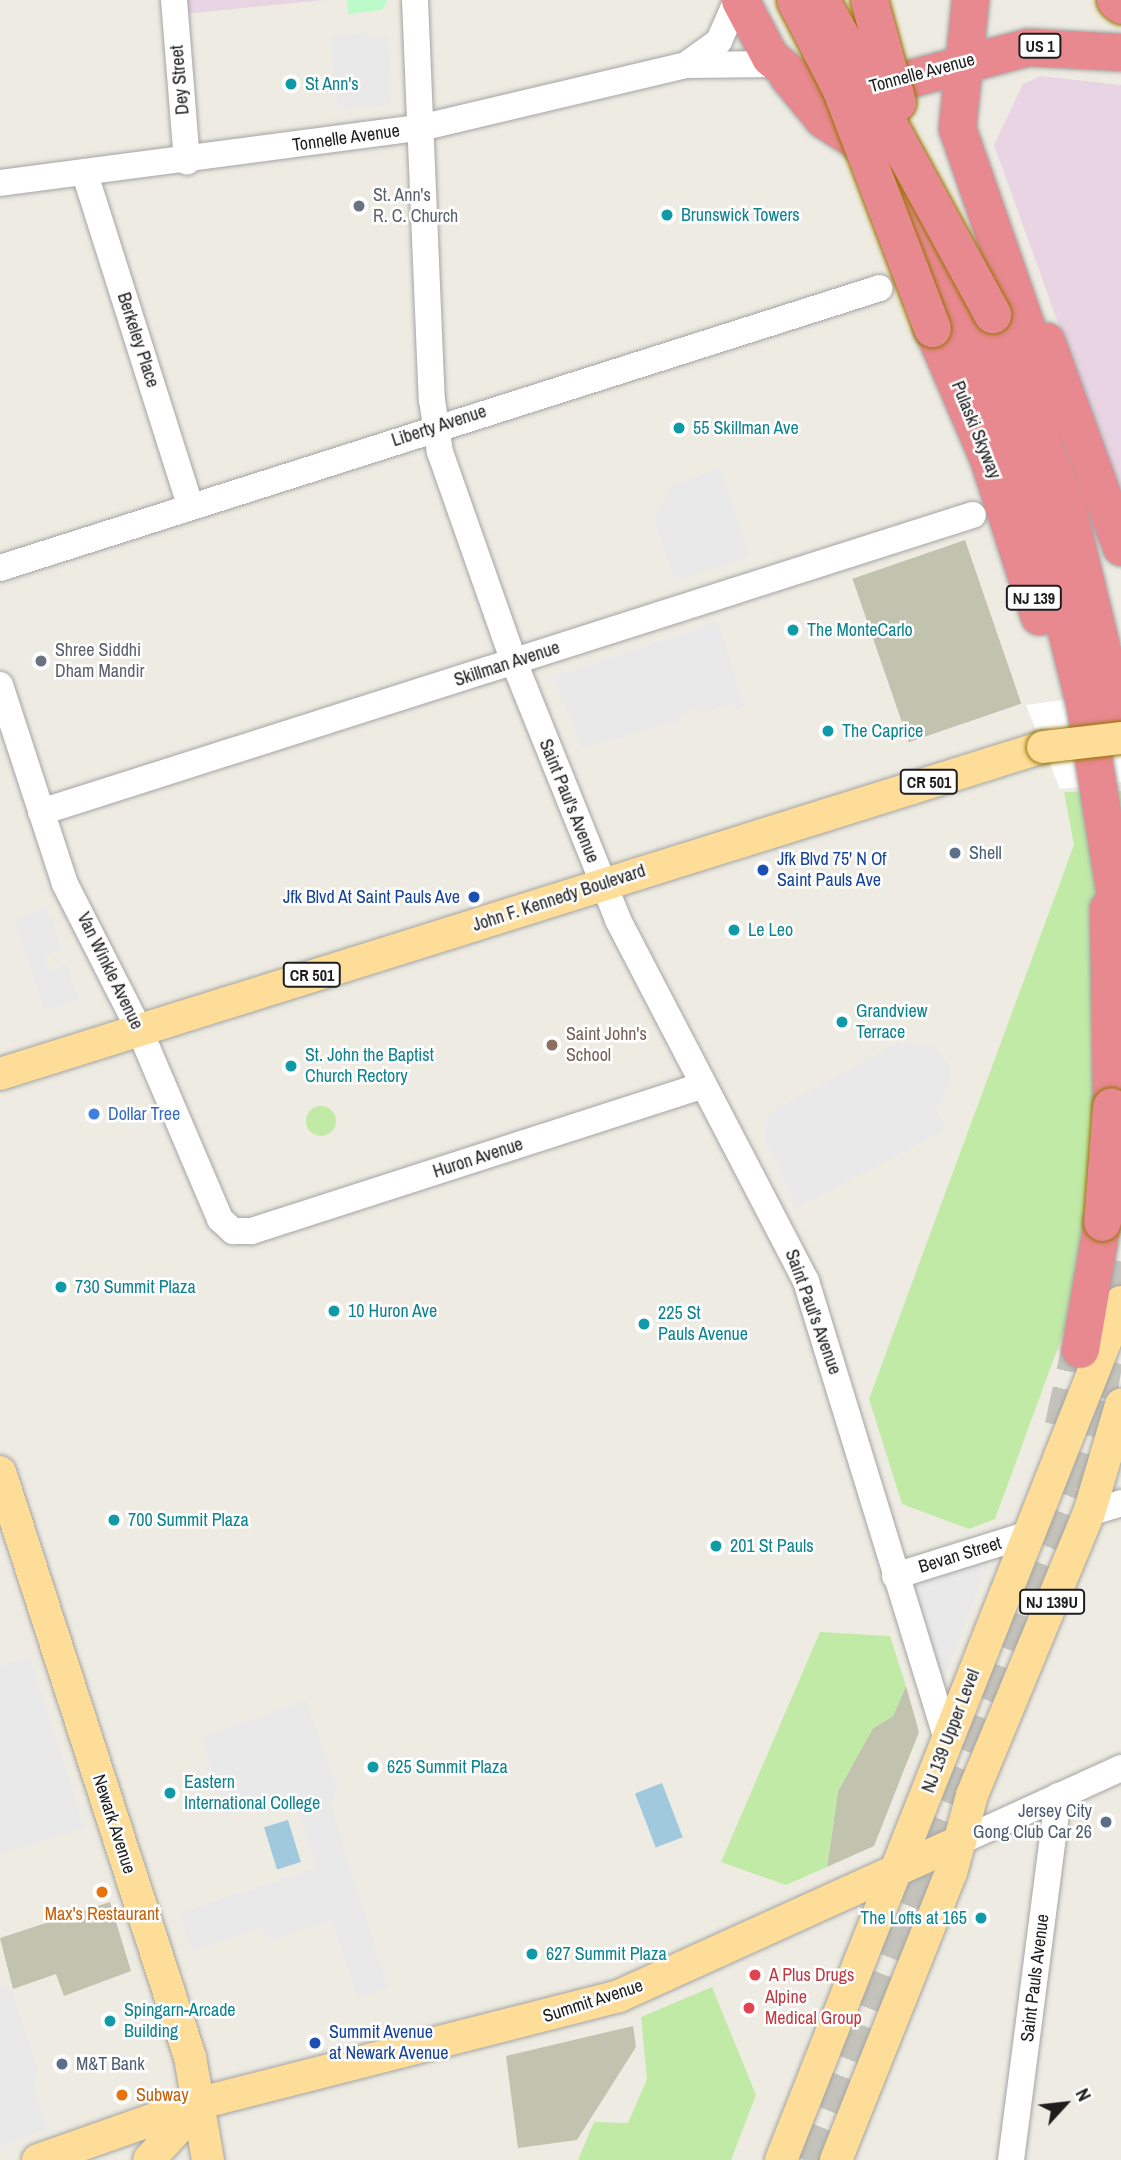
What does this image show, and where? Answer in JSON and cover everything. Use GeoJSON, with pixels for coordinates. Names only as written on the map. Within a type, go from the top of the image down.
{"type":"FeatureCollection","features":[{"type":"Feature","properties":{"kind":"highway","name":"US 1"},"geometry":{"type":"LineString","coordinates":[[738,0],[755,38],[780,66]]}},
{"type":"Feature","properties":{"kind":"highway","name":"Pulaski Skyway"},"geometry":{"type":"LineString","coordinates":[[795,0],[841,90],[1019,547],[1107,863]]}},
{"type":"Feature","properties":{"kind":"highway"},"geometry":{"type":"LineString","coordinates":[[816,0],[861,89],[887,170],[978,362],[1031,499],[1078,674],[1107,863],[1121,932]]}},
{"type":"Feature","properties":{"kind":"highway","name":"NJ 139"},"geometry":{"type":"LineString","coordinates":[[821,0],[992,314],[1044,442],[1087,570],[1121,729]]}},
{"type":"Feature","properties":{"kind":"highway"},"geometry":{"type":"LineString","coordinates":[[970,0],[960,63],[957,128],[979,199],[1026,326],[1044,442]]}},
{"type":"Feature","properties":{"kind":"highway"},"geometry":{"type":"LineString","coordinates":[[1114,0],[1121,4]]}},
{"type":"Feature","properties":{"kind":"highway"},"geometry":{"type":"LineString","coordinates":[[861,89],[865,8]]}},
{"type":"Feature","properties":{"kind":"highway"},"geometry":{"type":"LineString","coordinates":[[865,8],[905,121],[992,314]]}},
{"type":"Feature","properties":{"kind":"highway","name":"Tonnelle Avenue"},"geometry":{"type":"LineString","coordinates":[[780,66],[812,85],[861,89],[1028,47],[1121,52]]}},
{"type":"Feature","properties":{"kind":"highway"},"geometry":{"type":"LineString","coordinates":[[780,66],[823,119],[887,170]]}},
{"type":"Feature","properties":{"kind":"highway"},"geometry":{"type":"LineString","coordinates":[[979,199],[1061,374],[1121,547]]}},
{"type":"Feature","properties":{"kind":"highway","name":"NJ 139"},"geometry":{"type":"LineString","coordinates":[[1080,1349],[1102,1222],[1116,1092],[1107,863]]}},
{"type":"Feature","properties":{"kind":"main road","name":"John F. Kennedy Boulevard"},"geometry":{"type":"LineString","coordinates":[[0,1074],[1043,747],[1121,737]]}},
{"type":"Feature","properties":{"kind":"main road","name":"NJ 139 Upper Level"},"geometry":{"type":"LineString","coordinates":[[781,2160],[1026,1535],[1121,1302]]}},
{"type":"Feature","properties":{"kind":"main road","name":"NJ 139U"},"geometry":{"type":"LineString","coordinates":[[835,2160],[961,1841],[972,1795],[1089,1513],[1121,1405]]}},
{"type":"Feature","properties":{"kind":"main road","name":"Newark Avenue"},"geometry":{"type":"LineString","coordinates":[[0,1472],[201,2104],[208,2160]]}},
{"type":"Feature","properties":{"kind":"main road","name":"Summit Avenue"},"geometry":{"type":"LineString","coordinates":[[38,2160],[201,2104],[619,1996],[961,1841]]}},
{"type":"Feature","properties":{"kind":"main road"},"geometry":{"type":"LineString","coordinates":[[149,2160],[201,2104]]}},
{"type":"Feature","properties":{"kind":"street","name":"Dey Street"},"geometry":{"type":"LineString","coordinates":[[174,0],[187,161]]}},
{"type":"Feature","properties":{"kind":"street","name":"Saint Paul's Avenue"},"geometry":{"type":"LineString","coordinates":[[415,0],[435,427],[514,662],[602,884],[704,1086],[802,1271],[947,1739]]}},
{"type":"Feature","properties":{"kind":"street","name":"Tonnelle Avenue"},"geometry":{"type":"LineString","coordinates":[[686,65],[719,41],[738,0]]}},
{"type":"Feature","properties":{"kind":"street","name":"Tonnelle Avenue"},"geometry":{"type":"LineString","coordinates":[[0,183],[187,161],[420,128],[686,65],[780,66]]}},
{"type":"Feature","properties":{"kind":"street","name":"Berkeley Place"},"geometry":{"type":"LineString","coordinates":[[85,174],[190,506]]}},
{"type":"Feature","properties":{"kind":"street","name":"Liberty Avenue"},"geometry":{"type":"LineString","coordinates":[[0,568],[435,427],[880,288]]}},
{"type":"Feature","properties":{"kind":"street","name":"Skillman Avenue"},"geometry":{"type":"LineString","coordinates":[[41,812],[973,515]]}},
{"type":"Feature","properties":{"kind":"street","name":"Van Winkle Avenue"},"geometry":{"type":"LineString","coordinates":[[0,685],[65,884],[139,1029],[220,1219],[233,1231],[252,1231]]}},
{"type":"Feature","properties":{"kind":"street","name":"Huron Avenue"},"geometry":{"type":"LineString","coordinates":[[252,1231],[704,1086]]}},
{"type":"Feature","properties":{"kind":"street"},"geometry":{"type":"LineString","coordinates":[[1089,1513],[1121,1503]]}},
{"type":"Feature","properties":{"kind":"street","name":"Bevan Street"},"geometry":{"type":"LineString","coordinates":[[895,1576],[1026,1535]]}},
{"type":"Feature","properties":{"kind":"street","name":"Summit Avenue"},"geometry":{"type":"LineString","coordinates":[[961,1841],[1121,1768]]}},
{"type":"Feature","properties":{"kind":"street","name":"Saint Pauls Avenue"},"geometry":{"type":"LineString","coordinates":[[1011,2160],[1058,1796]]}},
{"type":"Feature","properties":{"kind":"shaded area"},"geometry":{"type":"Polygon","coordinates":[[[183,0],[324,0],[184,14],[183,0]]]}},
{"type":"Feature","properties":{"kind":"shaded area"},"geometry":{"type":"Polygon","coordinates":[[[365,32],[367,38],[388,36],[391,104],[338,110],[331,36],[365,32]]]}},
{"type":"Feature","properties":{"kind":"shaded area"},"geometry":{"type":"Polygon","coordinates":[[[1041,76],[1121,85],[1121,498],[994,145],[1023,84],[1041,76]]]}},
{"type":"Feature","properties":{"kind":"shaded area"},"geometry":{"type":"Polygon","coordinates":[[[721,468],[750,556],[675,581],[654,518],[671,485],[721,468]]]}},
{"type":"Feature","properties":{"kind":"shaded area"},"geometry":{"type":"Polygon","coordinates":[[[965,540],[1021,704],[909,742],[852,579],[965,540]]]}},
{"type":"Feature","properties":{"kind":"shaded area"},"geometry":{"type":"Polygon","coordinates":[[[718,622],[745,707],[736,710],[733,703],[703,713],[700,707],[679,715],[680,721],[581,748],[553,676],[718,622]]]}},
{"type":"Feature","properties":{"kind":"shaded area"},"geometry":{"type":"Polygon","coordinates":[[[46,907],[62,948],[43,959],[50,971],[66,964],[78,1000],[45,1011],[14,919],[46,907]]]}},
{"type":"Feature","properties":{"kind":"shaded area"},"geometry":{"type":"Polygon","coordinates":[[[899,1042],[934,1047],[949,1064],[950,1089],[936,1108],[947,1129],[797,1208],[765,1139],[767,1114],[899,1042]]]}},
{"type":"Feature","properties":{"kind":"shaded area"},"geometry":{"type":"Polygon","coordinates":[[[990,1558],[942,1684],[911,1581],[990,1558]]]}},
{"type":"Feature","properties":{"kind":"shaded area"},"geometry":{"type":"Polygon","coordinates":[[[30,1657],[84,1828],[0,1854],[0,1666],[30,1657]]]}},
{"type":"Feature","properties":{"kind":"shaded area"},"geometry":{"type":"Polygon","coordinates":[[[906,1686],[919,1732],[874,1846],[827,1867],[838,1791],[873,1728],[893,1716],[906,1686]]]}},
{"type":"Feature","properties":{"kind":"shaded area"},"geometry":{"type":"Polygon","coordinates":[[[306,1701],[338,1788],[331,1806],[388,1988],[358,1998],[332,1920],[267,1941],[262,1928],[191,1951],[179,1913],[316,1868],[292,1795],[226,1816],[201,1737],[306,1701]]]}},
{"type":"Feature","properties":{"kind":"shaded area"},"geometry":{"type":"Polygon","coordinates":[[[110,1902],[131,1971],[64,1996],[56,1974],[13,1989],[0,1938],[110,1902]]]}},
{"type":"Feature","properties":{"kind":"shaded area"},"geometry":{"type":"Polygon","coordinates":[[[9,1984],[38,2070],[33,2087],[48,2128],[0,2147],[0,1987],[9,1984]]]}},
{"type":"Feature","properties":{"kind":"shaded area"},"geometry":{"type":"Polygon","coordinates":[[[633,2026],[636,2047],[577,2140],[518,2148],[506,2056],[633,2026]]]}},
{"type":"Feature","properties":{"kind":"green space"},"geometry":{"type":"Polygon","coordinates":[[[347,0],[387,2],[382,10],[348,14],[347,0]]]}},
{"type":"Feature","properties":{"kind":"green space"},"geometry":{"type":"Polygon","coordinates":[[[1121,791],[1121,1176],[995,1519],[969,1529],[902,1504],[869,1399],[1074,845],[1064,792],[1121,791]]]}},
{"type":"Feature","properties":{"kind":"green space"},"geometry":{"type":"Polygon","coordinates":[[[321,1106],[327,1107],[335,1115],[335,1127],[327,1135],[321,1136],[315,1135],[307,1127],[306,1121],[307,1115],[315,1107],[321,1106]]]}},
{"type":"Feature","properties":{"kind":"green space"},"geometry":{"type":"Polygon","coordinates":[[[820,1632],[890,1636],[906,1686],[893,1716],[873,1728],[838,1791],[827,1867],[786,1885],[721,1862],[820,1632]]]}},
{"type":"Feature","properties":{"kind":"green space"},"geometry":{"type":"Polygon","coordinates":[[[712,1987],[756,2095],[731,2160],[578,2160],[594,2122],[628,2123],[647,2079],[641,2017],[712,1987]]]}},
{"type":"Feature","properties":{"kind":"water"},"geometry":{"type":"Polygon","coordinates":[[[662,1783],[683,1837],[656,1848],[635,1793],[662,1783]]]}},
{"type":"Feature","properties":{"kind":"water"},"geometry":{"type":"Polygon","coordinates":[[[288,1820],[301,1862],[277,1869],[264,1827],[288,1820]]]}},
{"type":"Feature","properties":{"kind":"pier"},"geometry":{"type":"Polygon","coordinates":[[[1121,692],[1121,782],[1060,789],[1026,705],[1121,692]]]}},
{"type":"Feature","properties":{"kind":"tunnel"},"geometry":{"type":"LineString","coordinates":[[805,2160],[1071,1487],[1098,1397],[1121,1261]]}},
{"type":"Feature","properties":{"kind":"tunnel"},"geometry":{"type":"LineString","coordinates":[[1063,1426],[1080,1349]]}},
{"type":"Feature","properties":{"kind":"place","name":"St Ann's"},"geometry":{"type":"Point","coordinates":[291,84]}},
{"type":"Feature","properties":{"kind":"place","name":"St. Ann's R. C. Church"},"geometry":{"type":"Point","coordinates":[359,206]}},
{"type":"Feature","properties":{"kind":"place","name":"Brunswick Towers"},"geometry":{"type":"Point","coordinates":[667,215]}},
{"type":"Feature","properties":{"kind":"place","name":"55 Skillman Ave"},"geometry":{"type":"Point","coordinates":[679,428]}},
{"type":"Feature","properties":{"kind":"place","name":"The MonteCarlo"},"geometry":{"type":"Point","coordinates":[793,630]}},
{"type":"Feature","properties":{"kind":"place","name":"Shree Siddhi Dham Mandir"},"geometry":{"type":"Point","coordinates":[41,661]}},
{"type":"Feature","properties":{"kind":"place","name":"The Caprice"},"geometry":{"type":"Point","coordinates":[828,731]}},
{"type":"Feature","properties":{"kind":"place","name":"Shell"},"geometry":{"type":"Point","coordinates":[955,853]}},
{"type":"Feature","properties":{"kind":"place","name":"Jfk Blvd 75' N Of Saint Pauls Ave"},"geometry":{"type":"Point","coordinates":[763,870]}},
{"type":"Feature","properties":{"kind":"place","name":"Jfk Blvd At Saint Pauls Ave"},"geometry":{"type":"Point","coordinates":[474,897]}},
{"type":"Feature","properties":{"kind":"place","name":"Le Leo"},"geometry":{"type":"Point","coordinates":[734,930]}},
{"type":"Feature","properties":{"kind":"place","name":"Grandview Terrace"},"geometry":{"type":"Point","coordinates":[842,1022]}},
{"type":"Feature","properties":{"kind":"place","name":"Saint John's School"},"geometry":{"type":"Point","coordinates":[552,1045]}},
{"type":"Feature","properties":{"kind":"place","name":"St. John the Baptist Church Rectory"},"geometry":{"type":"Point","coordinates":[291,1066]}},
{"type":"Feature","properties":{"kind":"place","name":"Dollar Tree"},"geometry":{"type":"Point","coordinates":[94,1114]}},
{"type":"Feature","properties":{"kind":"place","name":"730 Summit Plaza"},"geometry":{"type":"Point","coordinates":[61,1287]}},
{"type":"Feature","properties":{"kind":"place","name":"10 Huron Ave"},"geometry":{"type":"Point","coordinates":[334,1311]}},
{"type":"Feature","properties":{"kind":"place","name":"225 St Pauls Avenue"},"geometry":{"type":"Point","coordinates":[644,1324]}},
{"type":"Feature","properties":{"kind":"place","name":"700 Summit Plaza"},"geometry":{"type":"Point","coordinates":[114,1520]}},
{"type":"Feature","properties":{"kind":"place","name":"201 St Pauls"},"geometry":{"type":"Point","coordinates":[716,1546]}},
{"type":"Feature","properties":{"kind":"place","name":"625 Summit Plaza"},"geometry":{"type":"Point","coordinates":[373,1767]}},
{"type":"Feature","properties":{"kind":"place","name":"Eastern International College"},"geometry":{"type":"Point","coordinates":[170,1793]}},
{"type":"Feature","properties":{"kind":"place","name":"Jersey City Gong Club Car 26"},"geometry":{"type":"Point","coordinates":[1106,1822]}},
{"type":"Feature","properties":{"kind":"place","name":"Max's Restaurant"},"geometry":{"type":"Point","coordinates":[102,1892]}},
{"type":"Feature","properties":{"kind":"place","name":"The Lofts at 165"},"geometry":{"type":"Point","coordinates":[981,1918]}},
{"type":"Feature","properties":{"kind":"place","name":"627 Summit Plaza"},"geometry":{"type":"Point","coordinates":[532,1954]}},
{"type":"Feature","properties":{"kind":"place","name":"A Plus Drugs"},"geometry":{"type":"Point","coordinates":[755,1975]}},
{"type":"Feature","properties":{"kind":"place","name":"Alpine Medical Group"},"geometry":{"type":"Point","coordinates":[749,2008]}},
{"type":"Feature","properties":{"kind":"place","name":"Spingarn-Arcade Building"},"geometry":{"type":"Point","coordinates":[110,2021]}},
{"type":"Feature","properties":{"kind":"place","name":"Summit Avenue at Newark Avenue"},"geometry":{"type":"Point","coordinates":[315,2043]}},
{"type":"Feature","properties":{"kind":"place","name":"M&T Bank"},"geometry":{"type":"Point","coordinates":[62,2064]}},
{"type":"Feature","properties":{"kind":"place","name":"Subway"},"geometry":{"type":"Point","coordinates":[122,2095]}}]}
